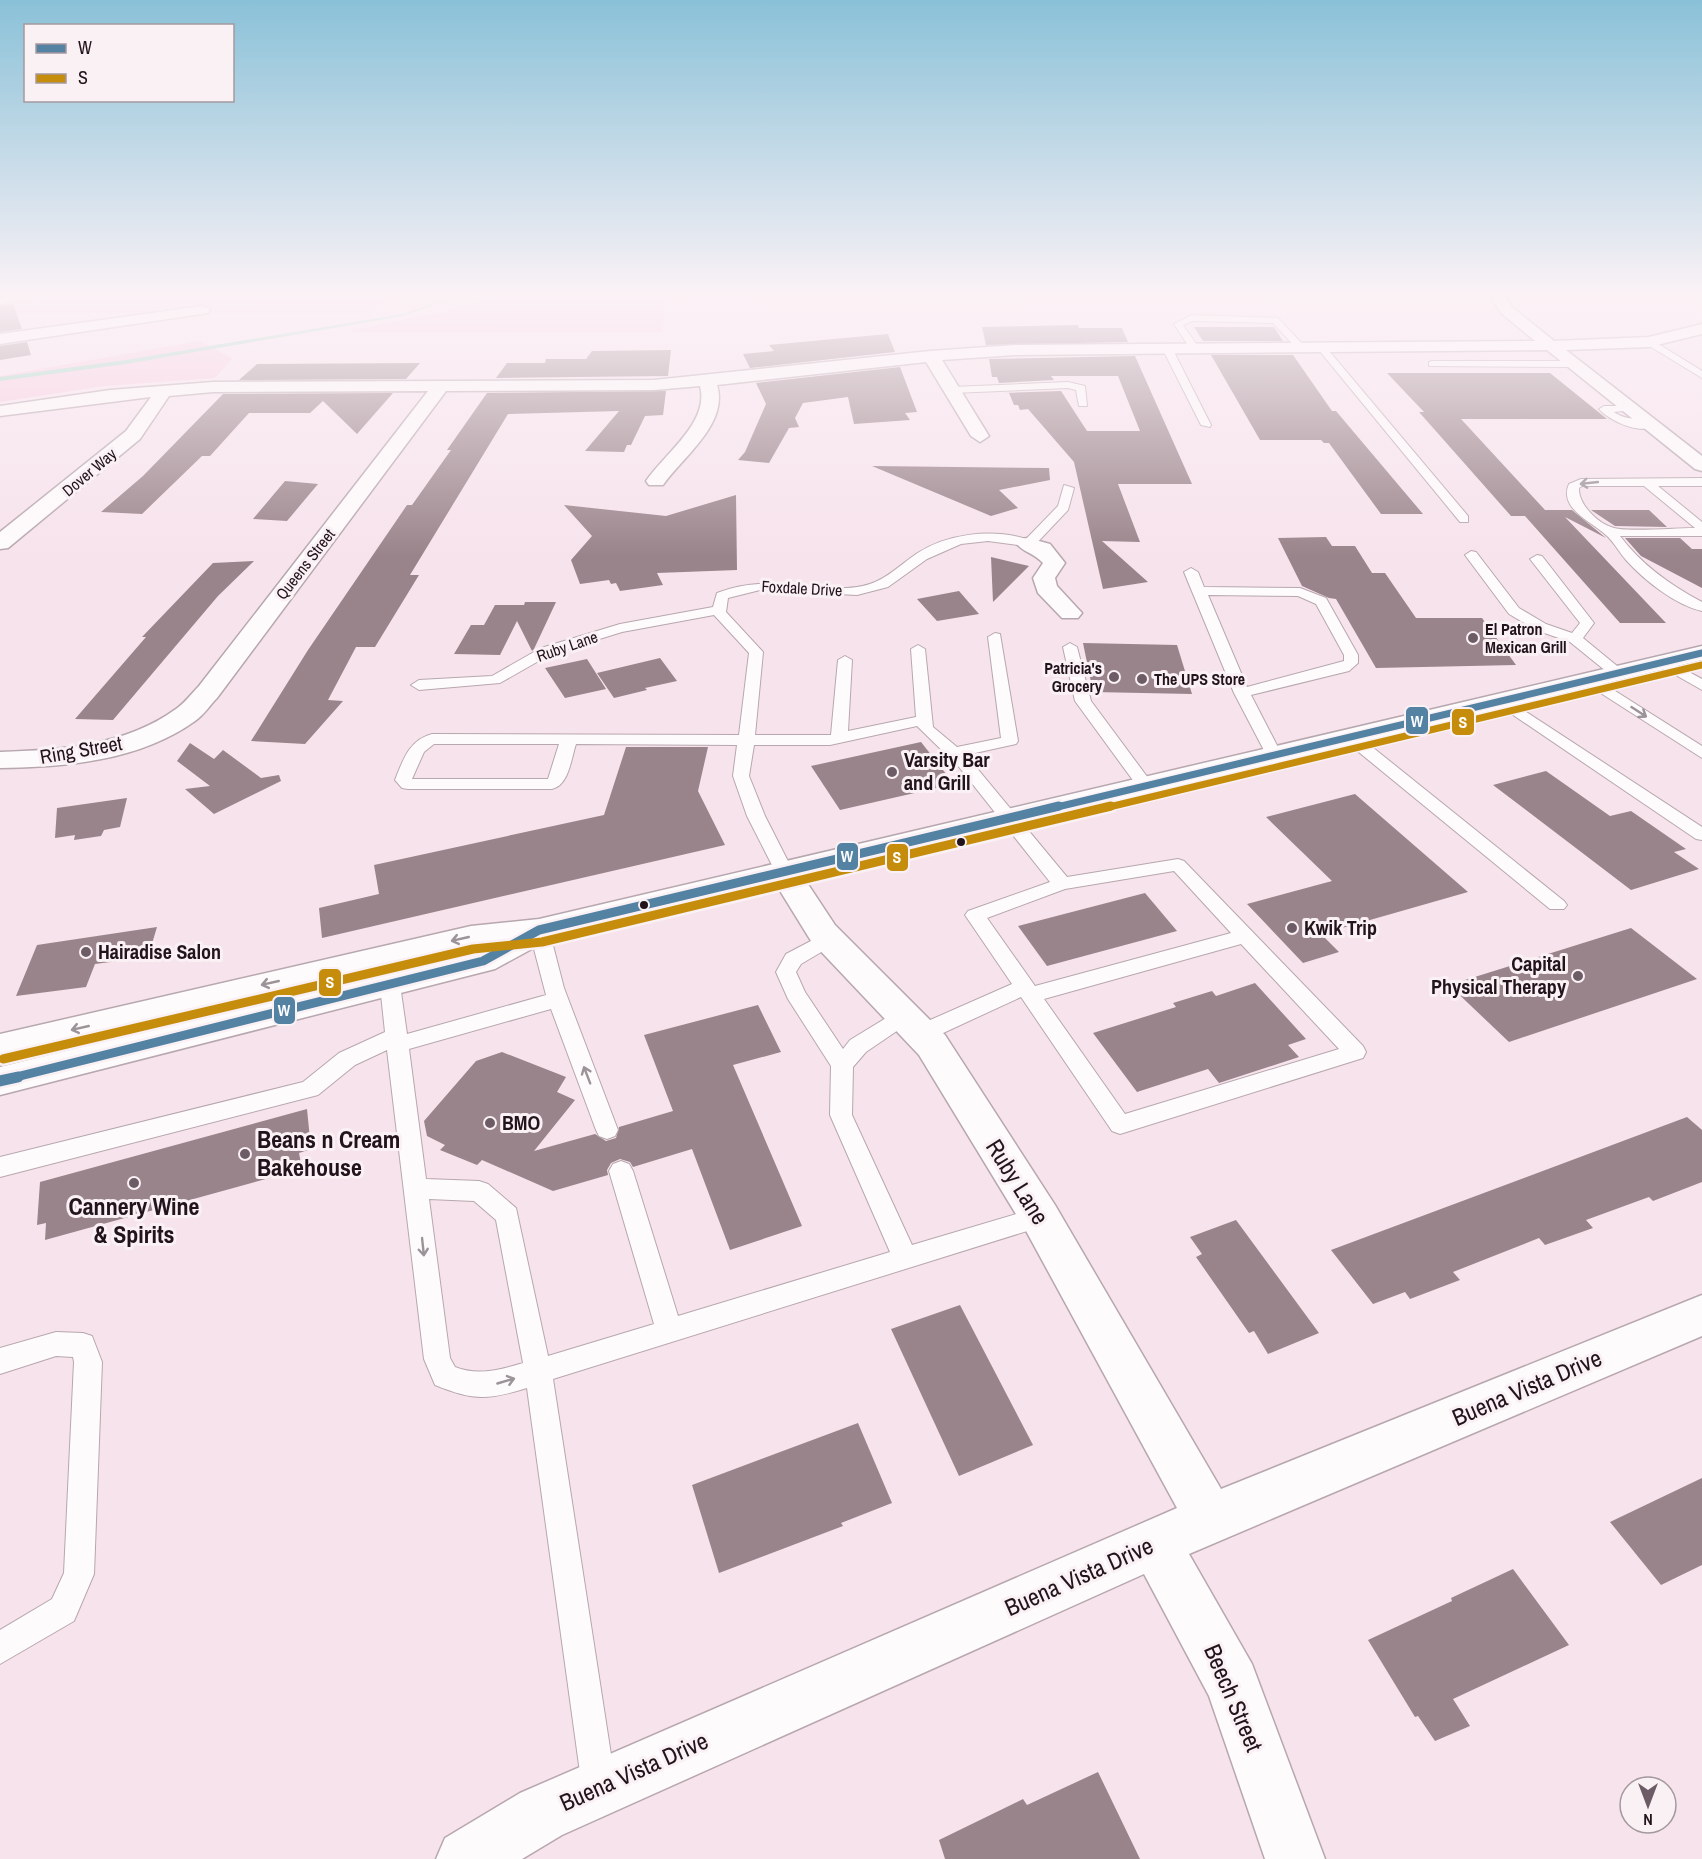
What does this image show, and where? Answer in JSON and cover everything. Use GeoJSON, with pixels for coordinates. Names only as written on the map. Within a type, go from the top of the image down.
{"type":"FeatureCollection","features":[{"type":"Feature","properties":{"kind":"street"},"geometry":{"type":"LineString","coordinates":[[0,411],[164,390],[654,385],[684,383]]}},
{"type":"Feature","properties":{"kind":"street"},"geometry":{"type":"LineString","coordinates":[[656,481],[672,459],[702,429],[709,417],[712,409],[711,391],[708,383]]}},
{"type":"Feature","properties":{"kind":"street"},"geometry":{"type":"LineString","coordinates":[[947,383],[980,436]]}},
{"type":"Feature","properties":{"kind":"street"},"geometry":{"type":"LineString","coordinates":[[1597,383],[1700,462]]}},
{"type":"Feature","properties":{"kind":"street","name":"Queens Street"},"geometry":{"type":"LineString","coordinates":[[159,730],[186,714],[208,692],[441,386]]}},
{"type":"Feature","properties":{"kind":"street","name":"Dover Way"},"geometry":{"type":"LineString","coordinates":[[0,543],[133,435],[164,390]]}},
{"type":"Feature","properties":{"kind":"street"},"geometry":{"type":"LineString","coordinates":[[1028,544],[1042,549],[1054,563],[1044,578],[1046,588],[1070,614]]}},
{"type":"Feature","properties":{"kind":"street"},"geometry":{"type":"LineString","coordinates":[[0,1047],[471,937],[539,930],[1702,653]]}},
{"type":"Feature","properties":{"kind":"street","name":"Ring Street"},"geometry":{"type":"LineString","coordinates":[[0,760],[59,757],[103,750],[159,730]]}},
{"type":"Feature","properties":{"kind":"street","name":"Ruby Lane"},"geometry":{"type":"LineString","coordinates":[[785,873],[828,939],[932,1046],[1040,1217],[1210,1519]]}},
{"type":"Feature","properties":{"kind":"street"},"geometry":{"type":"LineString","coordinates":[[0,1081],[483,961],[539,930]]}},
{"type":"Feature","properties":{"kind":"street","name":"Buena Vista Drive"},"geometry":{"type":"LineString","coordinates":[[466,1859],[541,1814],[1210,1519],[1702,1315]]}},
{"type":"Feature","properties":{"kind":"street","name":"Beech Street"},"geometry":{"type":"LineString","coordinates":[[1155,1544],[1232,1684],[1295,1859]]}},
{"type":"Feature","properties":{"kind":"lane"},"geometry":{"type":"LineString","coordinates":[[1185,383],[1206,425]]}},
{"type":"Feature","properties":{"kind":"lane"},"geometry":{"type":"LineString","coordinates":[[1351,383],[1464,519]]}},
{"type":"Feature","properties":{"kind":"lane"},"geometry":{"type":"LineString","coordinates":[[952,390],[1068,385],[1081,388],[1083,404]]}},
{"type":"Feature","properties":{"kind":"lane"},"geometry":{"type":"LineString","coordinates":[[1629,408],[1604,409],[1620,422],[1650,425]]}},
{"type":"Feature","properties":{"kind":"lane"},"geometry":{"type":"LineString","coordinates":[[1702,482],[1591,482],[1573,486],[1572,492],[1580,508],[1595,523],[1610,532],[1632,559],[1661,584],[1702,608]]}},
{"type":"Feature","properties":{"kind":"lane"},"geometry":{"type":"LineString","coordinates":[[1647,482],[1702,530]]}},
{"type":"Feature","properties":{"kind":"lane"},"geometry":{"type":"LineString","coordinates":[[1028,544],[1064,507],[1068,488]]}},
{"type":"Feature","properties":{"kind":"lane"},"geometry":{"type":"LineString","coordinates":[[1610,532],[1702,530]]}},
{"type":"Feature","properties":{"kind":"lane","name":"Foxdale Drive"},"geometry":{"type":"LineString","coordinates":[[719,610],[722,596],[736,589],[761,584],[826,591],[875,588],[898,577],[919,558],[935,548],[963,540],[989,538],[1028,544]]}},
{"type":"Feature","properties":{"kind":"lane"},"geometry":{"type":"LineString","coordinates":[[1471,555],[1514,611],[1541,627],[1575,639],[1603,676],[1702,753]]}},
{"type":"Feature","properties":{"kind":"lane"},"geometry":{"type":"LineString","coordinates":[[1537,558],[1587,623],[1575,639]]}},
{"type":"Feature","properties":{"kind":"lane"},"geometry":{"type":"LineString","coordinates":[[1191,572],[1242,693],[1274,755]]}},
{"type":"Feature","properties":{"kind":"lane"},"geometry":{"type":"LineString","coordinates":[[1199,591],[1300,592],[1314,596],[1321,601],[1352,655],[1351,663],[1344,668],[1242,693]]}},
{"type":"Feature","properties":{"kind":"lane"},"geometry":{"type":"LineString","coordinates":[[719,610],[719,613],[756,652],[754,684],[741,776],[756,816],[785,873]]}},
{"type":"Feature","properties":{"kind":"lane","name":"Ruby Lane"},"geometry":{"type":"LineString","coordinates":[[419,685],[495,681],[546,651],[620,628],[719,610]]}},
{"type":"Feature","properties":{"kind":"lane"},"geometry":{"type":"LineString","coordinates":[[954,753],[1010,741],[995,637]]}},
{"type":"Feature","properties":{"kind":"lane"},"geometry":{"type":"LineString","coordinates":[[1070,647],[1083,701],[1146,786]]}},
{"type":"Feature","properties":{"kind":"lane"},"geometry":{"type":"LineString","coordinates":[[918,649],[925,728],[965,763],[1062,884]]}},
{"type":"Feature","properties":{"kind":"lane"},"geometry":{"type":"LineString","coordinates":[[839,738],[845,660]]}},
{"type":"Feature","properties":{"kind":"lane"},"geometry":{"type":"LineString","coordinates":[[1663,662],[1702,685]]}},
{"type":"Feature","properties":{"kind":"lane"},"geometry":{"type":"LineString","coordinates":[[1502,701],[1702,836]]}},
{"type":"Feature","properties":{"kind":"lane"},"geometry":{"type":"LineString","coordinates":[[569,739],[557,779],[552,784],[408,784],[403,780],[417,749],[423,741],[432,739],[839,738],[924,720]]}},
{"type":"Feature","properties":{"kind":"lane"},"geometry":{"type":"LineString","coordinates":[[1350,737],[1557,905]]}},
{"type":"Feature","properties":{"kind":"lane"},"geometry":{"type":"LineString","coordinates":[[1178,865],[1355,1052],[1120,1125],[975,915],[1062,884],[1178,865]]}},
{"type":"Feature","properties":{"kind":"lane"},"geometry":{"type":"LineString","coordinates":[[539,930],[559,999],[607,1130]]}},
{"type":"Feature","properties":{"kind":"lane"},"geometry":{"type":"LineString","coordinates":[[842,1065],[858,1046],[912,1026],[1028,991],[1245,936]]}},
{"type":"Feature","properties":{"kind":"lane"},"geometry":{"type":"LineString","coordinates":[[828,939],[793,959],[786,972],[795,994],[842,1065],[841,1115],[905,1258]]}},
{"type":"Feature","properties":{"kind":"lane"},"geometry":{"type":"LineString","coordinates":[[390,985],[417,1189],[436,1359],[445,1376],[465,1384],[497,1384],[669,1329],[1040,1217]]}},
{"type":"Feature","properties":{"kind":"lane"},"geometry":{"type":"LineString","coordinates":[[0,1167],[310,1089],[347,1059],[398,1040],[559,999]]}},
{"type":"Feature","properties":{"kind":"lane"},"geometry":{"type":"LineString","coordinates":[[621,1171],[669,1329]]}},
{"type":"Feature","properties":{"kind":"lane"},"geometry":{"type":"LineString","coordinates":[[417,1189],[479,1191],[507,1215],[538,1371],[599,1788]]}},
{"type":"Feature","properties":{"kind":"lane"},"geometry":{"type":"LineString","coordinates":[[0,1361],[56,1344],[82,1345],[88,1362],[79,1574],[63,1610],[0,1648]]}},
{"type":"Feature","properties":{"kind":"shaded area"},"geometry":{"type":"Polygon","coordinates":[[[0,383],[149,383],[104,386],[0,402],[0,383]]]}},
{"type":"Feature","properties":{"kind":"building"},"geometry":{"type":"Polygon","coordinates":[[[756,383],[906,383],[917,412],[905,413],[910,420],[854,424],[848,397],[803,403],[795,418],[799,427],[789,428],[769,463],[738,460],[745,452],[766,404],[756,383]]]}},
{"type":"Feature","properties":{"kind":"building"},"geometry":{"type":"Polygon","coordinates":[[[1121,383],[1147,383],[1192,484],[1118,484],[1140,542],[1102,541],[1148,582],[1103,589],[1074,462],[1028,409],[1020,410],[1018,405],[1014,405],[1009,393],[1004,393],[1061,391],[1087,431],[1140,431],[1121,383]]]}},
{"type":"Feature","properties":{"kind":"building"},"geometry":{"type":"Polygon","coordinates":[[[1227,383],[1312,383],[1332,411],[1336,411],[1423,514],[1381,514],[1329,443],[1321,440],[1260,440],[1227,383]]]}},
{"type":"Feature","properties":{"kind":"building"},"geometry":{"type":"Polygon","coordinates":[[[1396,383],[1562,383],[1607,419],[1461,419],[1545,510],[1572,510],[1606,538],[1565,517],[1666,623],[1620,623],[1525,516],[1511,516],[1419,412],[1424,412],[1396,383]]]}},
{"type":"Feature","properties":{"kind":"building"},"geometry":{"type":"Polygon","coordinates":[[[666,391],[663,415],[645,416],[631,445],[627,445],[624,452],[585,451],[619,411],[508,414],[410,575],[419,575],[375,647],[356,647],[328,700],[343,701],[305,744],[251,741],[308,650],[407,505],[412,505],[451,450],[447,450],[487,393],[666,391]]]}},
{"type":"Feature","properties":{"kind":"building"},"geometry":{"type":"Polygon","coordinates":[[[393,393],[357,434],[323,401],[310,413],[249,413],[210,456],[202,456],[142,514],[101,512],[143,476],[223,394],[393,393]]]}},
{"type":"Feature","properties":{"kind":"building"},"geometry":{"type":"Polygon","coordinates":[[[872,466],[1049,468],[1050,480],[999,490],[1018,508],[991,516],[872,466]]]}},
{"type":"Feature","properties":{"kind":"building"},"geometry":{"type":"Polygon","coordinates":[[[285,481],[318,484],[287,521],[253,519],[285,481]]]}},
{"type":"Feature","properties":{"kind":"building"},"geometry":{"type":"Polygon","coordinates":[[[736,495],[737,570],[657,573],[663,585],[620,591],[616,583],[611,584],[609,580],[580,584],[571,560],[592,536],[564,505],[666,516],[736,495]]]}},
{"type":"Feature","properties":{"kind":"building"},"geometry":{"type":"Polygon","coordinates":[[[1591,510],[1649,510],[1667,527],[1615,526],[1591,510]]]}},
{"type":"Feature","properties":{"kind":"building"},"geometry":{"type":"Polygon","coordinates":[[[1326,537],[1332,546],[1355,546],[1372,573],[1385,573],[1416,618],[1482,618],[1516,665],[1376,668],[1336,599],[1302,586],[1278,538],[1326,537]]]}},
{"type":"Feature","properties":{"kind":"building"},"geometry":{"type":"Polygon","coordinates":[[[1625,538],[1680,538],[1692,549],[1702,549],[1702,588],[1641,556],[1625,538]]]}},
{"type":"Feature","properties":{"kind":"building"},"geometry":{"type":"Polygon","coordinates":[[[991,557],[1029,566],[993,602],[991,557]]]}},
{"type":"Feature","properties":{"kind":"building"},"geometry":{"type":"Polygon","coordinates":[[[254,561],[218,596],[113,720],[75,719],[146,637],[142,637],[213,563],[254,561]]]}},
{"type":"Feature","properties":{"kind":"building"},"geometry":{"type":"Polygon","coordinates":[[[959,591],[979,614],[937,621],[917,599],[959,591]]]}},
{"type":"Feature","properties":{"kind":"building"},"geometry":{"type":"Polygon","coordinates":[[[525,602],[556,602],[532,651],[517,621],[500,655],[454,654],[471,625],[484,625],[495,605],[524,605],[525,602]]]}},
{"type":"Feature","properties":{"kind":"building"},"geometry":{"type":"Polygon","coordinates":[[[1083,643],[1177,645],[1192,694],[1093,692],[1083,643]]]}},
{"type":"Feature","properties":{"kind":"building"},"geometry":{"type":"Polygon","coordinates":[[[660,658],[677,681],[614,698],[597,673],[660,658]]]}},
{"type":"Feature","properties":{"kind":"building"},"geometry":{"type":"Polygon","coordinates":[[[587,659],[606,689],[565,698],[545,668],[587,659]]]}},
{"type":"Feature","properties":{"kind":"building"},"geometry":{"type":"Polygon","coordinates":[[[921,742],[954,784],[840,810],[811,766],[921,742]]]}},
{"type":"Feature","properties":{"kind":"building"},"geometry":{"type":"Polygon","coordinates":[[[190,743],[214,759],[223,750],[261,778],[279,775],[281,781],[214,814],[185,789],[210,786],[177,761],[190,743]]]}},
{"type":"Feature","properties":{"kind":"building"},"geometry":{"type":"Polygon","coordinates":[[[626,747],[708,747],[698,791],[725,845],[322,938],[319,908],[379,894],[374,865],[604,815],[626,747]]]}},
{"type":"Feature","properties":{"kind":"building"},"geometry":{"type":"Polygon","coordinates":[[[1546,771],[1610,816],[1631,811],[1686,849],[1674,852],[1699,869],[1631,890],[1493,785],[1546,771]]]}},
{"type":"Feature","properties":{"kind":"building"},"geometry":{"type":"Polygon","coordinates":[[[1355,794],[1468,892],[1321,934],[1339,952],[1303,963],[1247,904],[1332,881],[1266,817],[1355,794]]]}},
{"type":"Feature","properties":{"kind":"building"},"geometry":{"type":"Polygon","coordinates":[[[127,798],[120,827],[104,830],[101,836],[74,840],[75,835],[55,838],[57,808],[127,798]]]}},
{"type":"Feature","properties":{"kind":"building"},"geometry":{"type":"Polygon","coordinates":[[[1145,893],[1177,931],[1047,966],[1018,926],[1145,893]]]}},
{"type":"Feature","properties":{"kind":"building"},"geometry":{"type":"Polygon","coordinates":[[[157,927],[148,957],[95,964],[86,987],[16,996],[37,945],[157,927]]]}},
{"type":"Feature","properties":{"kind":"building"},"geometry":{"type":"Polygon","coordinates":[[[1631,928],[1697,979],[1509,1042],[1449,985],[1631,928]]]}},
{"type":"Feature","properties":{"kind":"building"},"geometry":{"type":"Polygon","coordinates":[[[1255,983],[1306,1039],[1288,1045],[1299,1057],[1219,1083],[1208,1069],[1137,1092],[1093,1033],[1176,1007],[1173,1003],[1212,991],[1216,996],[1255,983]]]}},
{"type":"Feature","properties":{"kind":"building"},"geometry":{"type":"Polygon","coordinates":[[[758,1005],[781,1052],[733,1065],[802,1226],[730,1250],[692,1149],[633,1167],[630,1162],[620,1159],[611,1163],[607,1170],[608,1175],[553,1191],[482,1160],[477,1165],[440,1150],[445,1145],[427,1136],[424,1121],[476,1061],[502,1052],[566,1077],[557,1092],[575,1100],[534,1151],[595,1134],[606,1141],[616,1138],[619,1127],[673,1111],[644,1035],[758,1005]]]}},
{"type":"Feature","properties":{"kind":"building"},"geometry":{"type":"Polygon","coordinates":[[[307,1109],[311,1149],[299,1153],[302,1169],[45,1240],[46,1223],[37,1225],[40,1182],[307,1109]]]}},
{"type":"Feature","properties":{"kind":"building"},"geometry":{"type":"Polygon","coordinates":[[[1687,1117],[1702,1130],[1702,1182],[1653,1201],[1649,1197],[1586,1220],[1593,1228],[1545,1245],[1539,1238],[1453,1272],[1460,1280],[1410,1299],[1405,1292],[1373,1304],[1331,1250],[1687,1117]]]}},
{"type":"Feature","properties":{"kind":"building"},"geometry":{"type":"Polygon","coordinates":[[[1236,1220],[1319,1333],[1268,1354],[1254,1331],[1249,1333],[1196,1257],[1202,1254],[1190,1237],[1236,1220]]]}},
{"type":"Feature","properties":{"kind":"building"},"geometry":{"type":"Polygon","coordinates":[[[960,1305],[1033,1445],[959,1476],[891,1329],[960,1305]]]}},
{"type":"Feature","properties":{"kind":"building"},"geometry":{"type":"Polygon","coordinates":[[[858,1423],[892,1503],[841,1523],[843,1526],[719,1573],[692,1485],[858,1423]]]}},
{"type":"Feature","properties":{"kind":"building"},"geometry":{"type":"Polygon","coordinates":[[[1702,1478],[1702,1565],[1661,1585],[1610,1522],[1702,1478]]]}},
{"type":"Feature","properties":{"kind":"building"},"geometry":{"type":"Polygon","coordinates":[[[1513,1569],[1569,1645],[1453,1699],[1470,1726],[1435,1741],[1418,1716],[1415,1717],[1368,1640],[1452,1601],[1451,1598],[1513,1569]]]}},
{"type":"Feature","properties":{"kind":"building"},"geometry":{"type":"Polygon","coordinates":[[[1098,1772],[1140,1859],[945,1859],[939,1840],[1023,1799],[1027,1805],[1098,1772]]]}},
{"type":"Feature","properties":{"kind":"transit line","name":"W"},"geometry":{"type":"LineString","coordinates":[[0,1081],[483,961],[539,930],[1702,653]]}},
{"type":"Feature","properties":{"kind":"transit line","name":"S"},"geometry":{"type":"LineString","coordinates":[[3,1059],[473,949],[542,942],[1702,665]]}},
{"type":"Feature","properties":{"kind":"place","name":"El Patron Mexican Grill"},"geometry":{"type":"Point","coordinates":[1473,638]}},
{"type":"Feature","properties":{"kind":"place","name":"Patricia's Grocery"},"geometry":{"type":"Point","coordinates":[1114,677]}},
{"type":"Feature","properties":{"kind":"place","name":"The UPS Store"},"geometry":{"type":"Point","coordinates":[1142,679]}},
{"type":"Feature","properties":{"kind":"place","name":"Varsity Bar and Grill"},"geometry":{"type":"Point","coordinates":[892,772]}},
{"type":"Feature","properties":{"kind":"place","name":"Kwik Trip"},"geometry":{"type":"Point","coordinates":[1292,928]}},
{"type":"Feature","properties":{"kind":"place","name":"Hairadise Salon"},"geometry":{"type":"Point","coordinates":[86,952]}},
{"type":"Feature","properties":{"kind":"place","name":"Capital Physical Therapy"},"geometry":{"type":"Point","coordinates":[1578,976]}},
{"type":"Feature","properties":{"kind":"place","name":"BMO"},"geometry":{"type":"Point","coordinates":[490,1123]}},
{"type":"Feature","properties":{"kind":"place","name":"Beans n Cream Bakehouse"},"geometry":{"type":"Point","coordinates":[245,1154]}},
{"type":"Feature","properties":{"kind":"place","name":"Cannery Wine & Spirits"},"geometry":{"type":"Point","coordinates":[134,1183]}}]}
